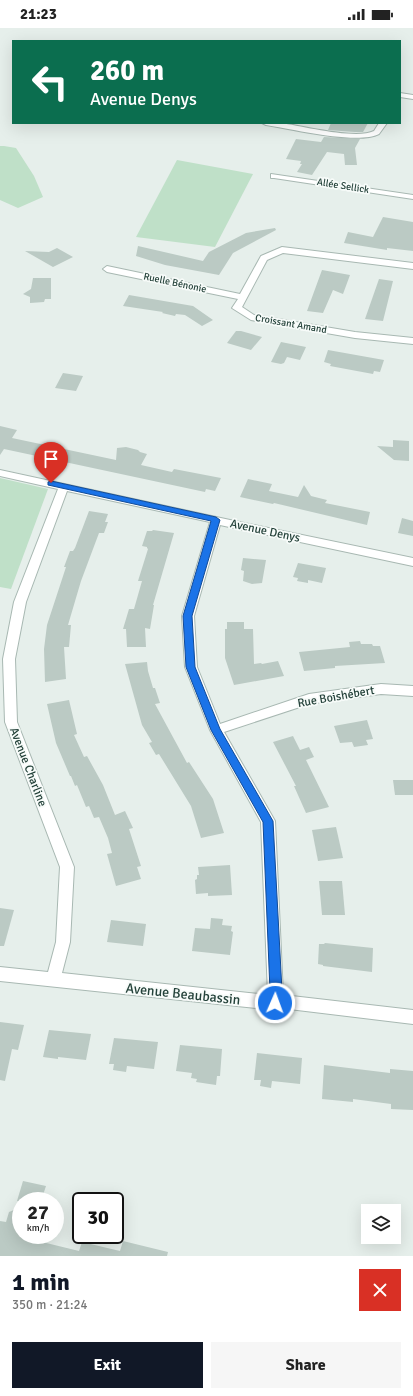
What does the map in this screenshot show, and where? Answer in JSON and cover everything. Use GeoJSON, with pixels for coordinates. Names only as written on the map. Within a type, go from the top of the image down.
{"type":"FeatureCollection","features":[{"type":"Feature","properties":{"kind":"street"},"geometry":{"type":"LineString","coordinates":[[401,95],[413,97]]}},
{"type":"Feature","properties":{"kind":"street"},"geometry":{"type":"LineString","coordinates":[[273,124],[360,136],[376,133],[380,130],[383,124]]}},
{"type":"Feature","properties":{"kind":"street","name":"Allée Sellick"},"geometry":{"type":"LineString","coordinates":[[274,176],[413,197]]}},
{"type":"Feature","properties":{"kind":"street","name":"Croissant Amand"},"geometry":{"type":"LineString","coordinates":[[413,266],[282,250],[264,258],[237,308],[251,318],[355,335],[413,341]]}},
{"type":"Feature","properties":{"kind":"street","name":"Ruelle Bénonie"},"geometry":{"type":"LineString","coordinates":[[107,269],[243,297]]}},
{"type":"Feature","properties":{"kind":"street","name":"Avenue Denys"},"geometry":{"type":"LineString","coordinates":[[0,473],[230,524],[413,562]]}},
{"type":"Feature","properties":{"kind":"street","name":"Avenue Charline"},"geometry":{"type":"LineString","coordinates":[[53,980],[64,942],[67,867],[11,722],[9,659],[20,602],[64,486]]}},
{"type":"Feature","properties":{"kind":"street"},"geometry":{"type":"LineString","coordinates":[[216,520],[188,616],[190,667],[216,730],[268,821],[276,991],[275,1003]]}},
{"type":"Feature","properties":{"kind":"street","name":"Rue Boishébert"},"geometry":{"type":"LineString","coordinates":[[216,730],[309,699],[381,689],[413,691]]}},
{"type":"Feature","properties":{"kind":"street","name":"Avenue Beaubassin"},"geometry":{"type":"LineString","coordinates":[[0,974],[275,1003],[289,1002],[413,1017]]}},
{"type":"Feature","properties":{"kind":"green space"},"geometry":{"type":"Polygon","coordinates":[[[0,146],[16,148],[34,176],[43,197],[18,208],[0,200],[0,146]]]}},
{"type":"Feature","properties":{"kind":"green space"},"geometry":{"type":"Polygon","coordinates":[[[177,160],[253,174],[215,247],[136,237],[177,160]]]}},
{"type":"Feature","properties":{"kind":"green space"},"geometry":{"type":"Polygon","coordinates":[[[0,478],[48,489],[11,589],[0,587],[0,478]]]}},
{"type":"Feature","properties":{"kind":"building"},"geometry":{"type":"Polygon","coordinates":[[[331,124],[367,124],[363,132],[328,130],[331,124]]]}},
{"type":"Feature","properties":{"kind":"building"},"geometry":{"type":"Polygon","coordinates":[[[324,137],[360,139],[355,148],[357,165],[345,165],[344,154],[327,152],[312,175],[297,172],[302,164],[300,164],[301,161],[286,159],[296,139],[321,142],[324,137]]]}},
{"type":"Feature","properties":{"kind":"building"},"geometry":{"type":"Polygon","coordinates":[[[383,217],[413,222],[413,251],[387,248],[387,250],[344,243],[348,232],[373,237],[383,217]]]}},
{"type":"Feature","properties":{"kind":"building"},"geometry":{"type":"Polygon","coordinates":[[[275,228],[276,230],[233,253],[219,275],[165,265],[136,256],[138,246],[203,261],[209,252],[246,233],[275,228]]]}},
{"type":"Feature","properties":{"kind":"building"},"geometry":{"type":"Polygon","coordinates":[[[57,248],[73,257],[53,267],[25,251],[49,252],[57,248]]]}},
{"type":"Feature","properties":{"kind":"building"},"geometry":{"type":"Polygon","coordinates":[[[322,270],[350,275],[343,294],[333,290],[323,313],[307,311],[322,270]]]}},
{"type":"Feature","properties":{"kind":"building"},"geometry":{"type":"Polygon","coordinates":[[[33,278],[51,278],[51,299],[45,299],[44,302],[30,303],[30,297],[23,294],[31,289],[33,278]]]}},
{"type":"Feature","properties":{"kind":"building"},"geometry":{"type":"Polygon","coordinates":[[[379,279],[393,281],[383,321],[365,319],[379,279]]]}},
{"type":"Feature","properties":{"kind":"building"},"geometry":{"type":"Polygon","coordinates":[[[129,295],[193,306],[213,320],[202,326],[185,315],[176,314],[175,316],[162,313],[163,312],[123,306],[129,295]]]}},
{"type":"Feature","properties":{"kind":"building"},"geometry":{"type":"Polygon","coordinates":[[[236,331],[262,337],[251,350],[227,343],[236,331]]]}},
{"type":"Feature","properties":{"kind":"building"},"geometry":{"type":"Polygon","coordinates":[[[281,342],[306,347],[300,360],[287,357],[284,363],[281,364],[271,362],[281,342]]]}},
{"type":"Feature","properties":{"kind":"building"},"geometry":{"type":"Polygon","coordinates":[[[328,350],[384,360],[380,372],[374,371],[373,374],[330,366],[331,364],[324,362],[328,350]]]}},
{"type":"Feature","properties":{"kind":"building"},"geometry":{"type":"Polygon","coordinates":[[[63,373],[83,376],[76,391],[55,388],[63,373]]]}},
{"type":"Feature","properties":{"kind":"building"},"geometry":{"type":"Polygon","coordinates":[[[0,426],[17,430],[12,438],[116,460],[117,448],[126,447],[147,454],[141,465],[172,472],[174,469],[221,478],[215,491],[206,489],[205,492],[4,449],[0,455],[0,426]]]}},
{"type":"Feature","properties":{"kind":"building"},"geometry":{"type":"Polygon","coordinates":[[[393,440],[409,441],[409,461],[394,460],[377,446],[393,447],[393,440]]]}},
{"type":"Feature","properties":{"kind":"building"},"geometry":{"type":"Polygon","coordinates":[[[248,479],[272,484],[269,491],[298,497],[304,485],[311,496],[327,500],[325,503],[370,512],[367,525],[274,503],[240,497],[248,479]]]}},
{"type":"Feature","properties":{"kind":"building"},"geometry":{"type":"Polygon","coordinates":[[[89,511],[108,514],[105,522],[108,522],[104,533],[99,533],[81,581],[68,625],[71,625],[69,647],[64,647],[66,679],[45,682],[44,649],[47,625],[66,567],[64,567],[70,551],[73,551],[75,548],[89,511]]]}},
{"type":"Feature","properties":{"kind":"building"},"geometry":{"type":"Polygon","coordinates":[[[402,518],[413,521],[413,536],[398,533],[402,518]]]}},
{"type":"Feature","properties":{"kind":"building"},"geometry":{"type":"Polygon","coordinates":[[[153,530],[174,533],[153,605],[150,629],[145,628],[146,647],[127,647],[126,629],[123,629],[129,609],[134,609],[142,581],[138,581],[148,549],[147,547],[142,546],[147,531],[153,530]]]}},
{"type":"Feature","properties":{"kind":"building"},"geometry":{"type":"Polygon","coordinates":[[[243,558],[266,560],[262,583],[252,584],[243,581],[244,571],[241,570],[243,558]]]}},
{"type":"Feature","properties":{"kind":"building"},"geometry":{"type":"Polygon","coordinates":[[[298,563],[326,568],[322,583],[308,580],[308,583],[297,581],[298,578],[293,577],[298,563]]]}},
{"type":"Feature","properties":{"kind":"building"},"geometry":{"type":"Polygon","coordinates":[[[227,622],[244,622],[244,629],[253,629],[254,664],[278,661],[284,676],[234,685],[225,658],[225,629],[227,629],[227,622]]]}},
{"type":"Feature","properties":{"kind":"building"},"geometry":{"type":"Polygon","coordinates":[[[360,641],[361,644],[380,646],[385,663],[335,666],[335,668],[304,671],[299,652],[350,647],[349,642],[360,641]]]}},
{"type":"Feature","properties":{"kind":"building"},"geometry":{"type":"Polygon","coordinates":[[[147,662],[153,688],[155,688],[160,703],[155,704],[187,763],[189,762],[213,799],[224,833],[201,838],[191,806],[159,754],[156,755],[149,743],[152,742],[142,725],[125,664],[147,662]]]}},
{"type":"Feature","properties":{"kind":"building"},"geometry":{"type":"Polygon","coordinates":[[[69,700],[77,734],[74,735],[84,757],[87,756],[103,785],[115,815],[125,811],[133,828],[129,829],[141,866],[137,867],[141,879],[116,886],[107,854],[112,853],[108,838],[99,817],[94,818],[89,806],[86,807],[77,785],[75,786],[70,776],[56,743],[47,704],[69,700]]]}},
{"type":"Feature","properties":{"kind":"building"},"geometry":{"type":"Polygon","coordinates":[[[367,720],[373,739],[366,740],[368,745],[354,747],[352,742],[340,743],[334,726],[367,720]]]}},
{"type":"Feature","properties":{"kind":"building"},"geometry":{"type":"Polygon","coordinates":[[[293,736],[300,750],[309,747],[314,757],[306,760],[329,807],[306,813],[294,786],[296,786],[273,742],[293,736]]]}},
{"type":"Feature","properties":{"kind":"building"},"geometry":{"type":"Polygon","coordinates":[[[393,780],[413,780],[413,795],[395,795],[393,780]]]}},
{"type":"Feature","properties":{"kind":"building"},"geometry":{"type":"Polygon","coordinates":[[[336,827],[343,858],[318,861],[312,830],[336,827]]]}},
{"type":"Feature","properties":{"kind":"building"},"geometry":{"type":"Polygon","coordinates":[[[230,865],[232,895],[208,896],[208,893],[196,894],[195,880],[197,879],[197,875],[199,875],[198,867],[230,865]]]}},
{"type":"Feature","properties":{"kind":"building"},"geometry":{"type":"Polygon","coordinates":[[[319,881],[342,881],[345,915],[322,915],[319,881]]]}},
{"type":"Feature","properties":{"kind":"building"},"geometry":{"type":"Polygon","coordinates":[[[0,908],[14,910],[4,946],[0,946],[0,908]]]}},
{"type":"Feature","properties":{"kind":"building"},"geometry":{"type":"Polygon","coordinates":[[[211,918],[223,919],[222,925],[232,926],[231,931],[233,932],[230,955],[192,951],[195,928],[210,929],[211,918]]]}},
{"type":"Feature","properties":{"kind":"building"},"geometry":{"type":"Polygon","coordinates":[[[111,920],[146,924],[143,946],[107,942],[111,920]]]}},
{"type":"Feature","properties":{"kind":"building"},"geometry":{"type":"Polygon","coordinates":[[[325,943],[373,948],[372,972],[323,966],[318,964],[319,944],[325,943]]]}},
{"type":"Feature","properties":{"kind":"building"},"geometry":{"type":"Polygon","coordinates":[[[0,1022],[24,1025],[18,1050],[12,1049],[5,1081],[0,1080],[0,1022]]]}},
{"type":"Feature","properties":{"kind":"building"},"geometry":{"type":"Polygon","coordinates":[[[49,1030],[91,1034],[86,1060],[43,1057],[49,1030]]]}},
{"type":"Feature","properties":{"kind":"building"},"geometry":{"type":"Polygon","coordinates":[[[114,1038],[158,1042],[154,1069],[127,1066],[126,1072],[113,1070],[114,1064],[109,1064],[114,1038]]]}},
{"type":"Feature","properties":{"kind":"building"},"geometry":{"type":"Polygon","coordinates":[[[180,1045],[222,1049],[220,1076],[217,1076],[216,1085],[196,1082],[197,1079],[191,1078],[192,1073],[176,1071],[180,1045]]]}},
{"type":"Feature","properties":{"kind":"building"},"geometry":{"type":"Polygon","coordinates":[[[257,1053],[302,1058],[300,1084],[272,1081],[271,1088],[260,1086],[261,1080],[254,1080],[257,1053]]]}},
{"type":"Feature","properties":{"kind":"building"},"geometry":{"type":"Polygon","coordinates":[[[324,1065],[390,1073],[390,1069],[413,1071],[413,1110],[391,1109],[391,1104],[353,1099],[353,1102],[322,1099],[324,1065]]]}},
{"type":"Feature","properties":{"kind":"building"},"geometry":{"type":"Polygon","coordinates":[[[23,1181],[46,1186],[44,1192],[20,1192],[23,1181]]]}},
{"type":"Feature","properties":{"kind":"building"},"geometry":{"type":"Polygon","coordinates":[[[12,1211],[12,1244],[50,1244],[79,1251],[81,1244],[90,1244],[120,1251],[124,1241],[168,1252],[167,1256],[0,1256],[0,1221],[6,1222],[9,1212],[12,1211]]]}},
{"type":"Feature","properties":{"kind":"route"},"geometry":{"type":"LineString","coordinates":[[51,483],[216,520],[188,616],[190,667],[214,722],[216,730],[268,821],[276,991],[275,1003]]}}]}
